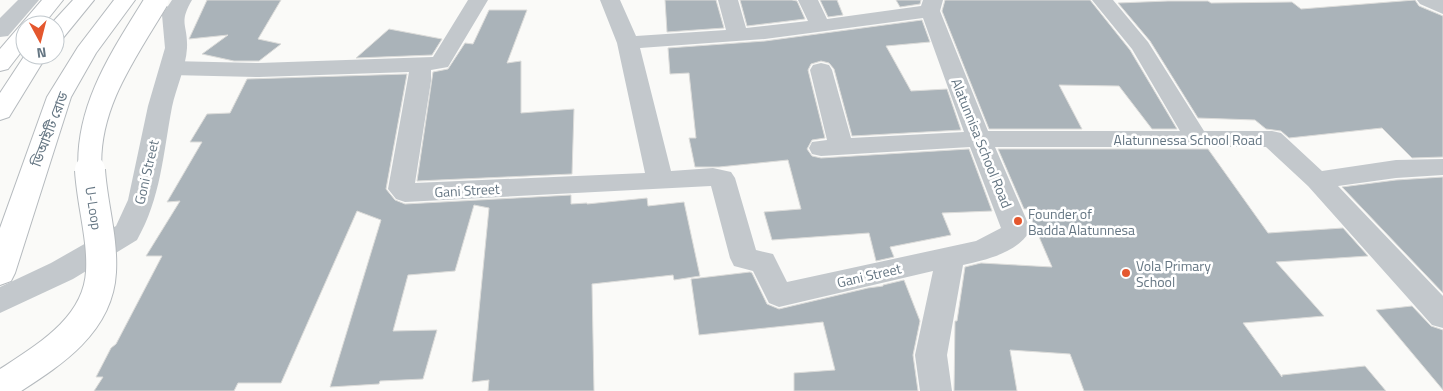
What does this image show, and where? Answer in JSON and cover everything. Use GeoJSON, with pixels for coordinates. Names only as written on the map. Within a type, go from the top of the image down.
{"type":"FeatureCollection","features":[{"type":"Feature","properties":{"kind":"main road"},"geometry":{"type":"LineString","coordinates":[[39,15],[52,0]]}},
{"type":"Feature","properties":{"kind":"main road"},"geometry":{"type":"LineString","coordinates":[[65,22],[84,0]]}},
{"type":"Feature","properties":{"kind":"main road","name":"ডিআইটি রোড"},"geometry":{"type":"LineString","coordinates":[[0,272],[59,97],[86,52],[125,0]]}},
{"type":"Feature","properties":{"kind":"main road","name":"U-Loop"},"geometry":{"type":"LineString","coordinates":[[0,388],[58,348],[78,327],[96,300],[101,272],[98,232],[90,194],[89,161],[92,131],[100,102],[111,76],[157,0]]}},
{"type":"Feature","properties":{"kind":"main road"},"geometry":{"type":"LineString","coordinates":[[0,64],[15,45]]}},
{"type":"Feature","properties":{"kind":"main road"},"geometry":{"type":"LineString","coordinates":[[0,112],[30,65]]}},
{"type":"Feature","properties":{"kind":"street"},"geometry":{"type":"LineString","coordinates":[[0,31],[29,0]]}},
{"type":"Feature","properties":{"kind":"street","name":"Goni Street"},"geometry":{"type":"LineString","coordinates":[[0,302],[62,271],[128,233],[142,200],[160,106],[176,48],[172,14],[182,0]]}},
{"type":"Feature","properties":{"kind":"street"},"geometry":{"type":"LineString","coordinates":[[171,68],[259,70],[420,65],[440,62],[478,0]]}},
{"type":"Feature","properties":{"kind":"street"},"geometry":{"type":"LineString","coordinates":[[610,0],[628,43],[660,181]]}},
{"type":"Feature","properties":{"kind":"street"},"geometry":{"type":"LineString","coordinates":[[728,0],[738,35]]}},
{"type":"Feature","properties":{"kind":"street"},"geometry":{"type":"LineString","coordinates":[[808,0],[821,26]]}},
{"type":"Feature","properties":{"kind":"street"},"geometry":{"type":"LineString","coordinates":[[1102,0],[1140,46],[1196,139]]}},
{"type":"Feature","properties":{"kind":"street"},"geometry":{"type":"LineString","coordinates":[[1427,0],[1443,8]]}},
{"type":"Feature","properties":{"kind":"street"},"geometry":{"type":"LineString","coordinates":[[628,43],[738,35],[821,26],[932,6]]}},
{"type":"Feature","properties":{"kind":"street","name":"Alatunnisa School Road"},"geometry":{"type":"LineString","coordinates":[[932,6],[979,139],[1013,221],[1015,232],[1007,239],[974,252],[950,256]]}},
{"type":"Feature","properties":{"kind":"street","name":"Gani Street"},"geometry":{"type":"LineString","coordinates":[[420,65],[420,81],[401,189],[405,193],[722,178],[744,258],[763,262],[779,295],[950,256]]}},
{"type":"Feature","properties":{"kind":"street"},"geometry":{"type":"LineString","coordinates":[[821,70],[831,148]]}},
{"type":"Feature","properties":{"kind":"street","name":"Alatunnessa School Road"},"geometry":{"type":"LineString","coordinates":[[831,148],[979,139],[1272,139],[1317,180],[1443,316]]}},
{"type":"Feature","properties":{"kind":"street"},"geometry":{"type":"LineString","coordinates":[[1317,180],[1396,169],[1443,167]]}},
{"type":"Feature","properties":{"kind":"street"},"geometry":{"type":"LineString","coordinates":[[936,391],[931,355],[950,256]]}},
{"type":"Feature","properties":{"kind":"building"},"geometry":{"type":"Polygon","coordinates":[[[207,0],[281,0],[258,39],[281,44],[259,61],[234,61],[202,54],[228,35],[189,39],[207,0]]]}},
{"type":"Feature","properties":{"kind":"building"},"geometry":{"type":"Polygon","coordinates":[[[665,0],[716,0],[724,28],[667,32],[665,0]]]}},
{"type":"Feature","properties":{"kind":"building"},"geometry":{"type":"Polygon","coordinates":[[[740,0],[797,1],[805,19],[747,26],[740,0]]]}},
{"type":"Feature","properties":{"kind":"building"},"geometry":{"type":"Polygon","coordinates":[[[820,0],[837,0],[843,15],[828,17],[820,0]]]}},
{"type":"Feature","properties":{"kind":"building"},"geometry":{"type":"Polygon","coordinates":[[[896,0],[921,0],[920,4],[900,7],[896,0]]]}},
{"type":"Feature","properties":{"kind":"building"},"geometry":{"type":"Polygon","coordinates":[[[945,0],[1090,0],[1130,50],[1177,129],[1152,129],[1119,86],[1059,85],[1082,129],[989,129],[942,11],[945,0]]]}},
{"type":"Feature","properties":{"kind":"building"},"geometry":{"type":"Polygon","coordinates":[[[1415,0],[1419,6],[1443,16],[1443,157],[1412,158],[1382,128],[1289,138],[1281,131],[1266,129],[1255,120],[1198,118],[1150,41],[1118,3],[1168,1],[1208,1],[1211,3],[1292,2],[1301,9],[1415,0]]]}},
{"type":"Feature","properties":{"kind":"building"},"geometry":{"type":"Polygon","coordinates":[[[489,10],[527,10],[507,63],[521,61],[521,113],[574,109],[572,174],[417,181],[433,72],[448,69],[465,43],[473,44],[489,10]]]}},
{"type":"Feature","properties":{"kind":"building"},"geometry":{"type":"Polygon","coordinates":[[[922,20],[930,42],[886,46],[911,91],[947,89],[961,130],[852,136],[834,69],[829,63],[821,61],[811,64],[808,70],[825,138],[812,140],[807,149],[812,156],[821,158],[969,149],[992,211],[942,213],[951,235],[890,247],[894,257],[876,261],[869,233],[772,240],[764,212],[801,209],[788,160],[719,167],[695,167],[689,138],[696,138],[689,73],[670,74],[668,48],[765,41],[922,20]]]}},
{"type":"Feature","properties":{"kind":"building"},"geometry":{"type":"Polygon","coordinates":[[[389,29],[442,39],[432,55],[356,58],[389,29]]]}},
{"type":"Feature","properties":{"kind":"building"},"geometry":{"type":"Polygon","coordinates":[[[407,74],[386,189],[395,200],[405,204],[571,195],[571,204],[647,198],[648,206],[684,202],[700,276],[674,280],[673,275],[592,284],[594,391],[488,391],[489,380],[472,382],[489,208],[474,205],[455,271],[408,275],[393,331],[437,330],[423,379],[380,381],[379,384],[330,387],[381,220],[357,211],[281,383],[238,383],[234,391],[94,391],[103,377],[96,377],[111,348],[116,344],[162,256],[146,256],[180,201],[167,202],[202,142],[190,142],[207,114],[230,113],[247,79],[407,74]]]}},
{"type":"Feature","properties":{"kind":"building"},"geometry":{"type":"Polygon","coordinates":[[[998,149],[1208,149],[1268,233],[1343,228],[1368,256],[1276,262],[1324,316],[1243,323],[1282,377],[1282,375],[1365,366],[1386,391],[1084,391],[1070,354],[1010,350],[1017,391],[954,391],[955,321],[957,321],[965,267],[981,263],[1052,267],[998,149]]]}},
{"type":"Feature","properties":{"kind":"building"},"geometry":{"type":"Polygon","coordinates":[[[1443,177],[1443,293],[1342,187],[1396,180],[1443,177]]]}},
{"type":"Feature","properties":{"kind":"building"},"geometry":{"type":"Polygon","coordinates":[[[750,272],[767,304],[779,309],[904,280],[920,321],[913,355],[918,391],[794,391],[794,373],[835,370],[823,322],[699,335],[691,279],[750,272]]]}},
{"type":"Feature","properties":{"kind":"building"},"geometry":{"type":"Polygon","coordinates":[[[1412,306],[1431,326],[1443,330],[1443,390],[1376,310],[1412,306]]]}},
{"type":"Feature","properties":{"kind":"place","name":"Founder of Badda Alatunnesa"},"geometry":{"type":"Point","coordinates":[1018,221]}},
{"type":"Feature","properties":{"kind":"place","name":"Vola Primary School"},"geometry":{"type":"Point","coordinates":[1126,273]}}]}
